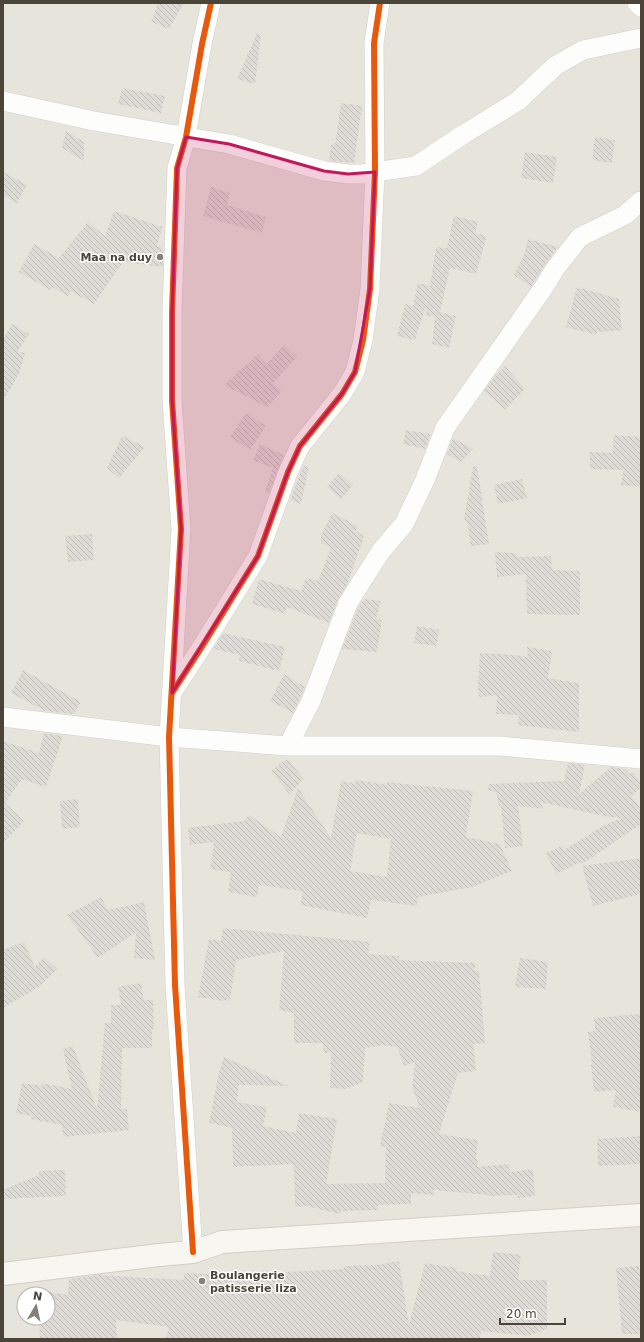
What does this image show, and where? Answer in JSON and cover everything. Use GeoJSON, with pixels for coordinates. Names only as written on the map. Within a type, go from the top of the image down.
{"type":"FeatureCollection","features":[{"type":"Feature","properties":{"kind":"main road"},"geometry":{"type":"LineString","coordinates":[[3,1274],[193,1252],[222,1242],[641,1215]]}},
{"type":"Feature","properties":{"kind":"street"},"geometry":{"type":"LineString","coordinates":[[193,1252],[175,985],[169,737],[181,529],[172,400],[172,312],[177,168],[186,137],[202,44],[211,3]]}},
{"type":"Feature","properties":{"kind":"street"},"geometry":{"type":"LineString","coordinates":[[172,692],[204,645],[258,556],[288,472],[300,446],[342,394],[355,372],[370,289],[375,172],[374,43],[380,3]]}},
{"type":"Feature","properties":{"kind":"street"},"geometry":{"type":"LineString","coordinates":[[637,3],[641,7]]}},
{"type":"Feature","properties":{"kind":"street"},"geometry":{"type":"LineString","coordinates":[[3,101],[94,122],[229,144],[324,171],[348,174],[375,172],[416,166],[518,101],[555,66],[583,50],[641,38]]}},
{"type":"Feature","properties":{"kind":"street"},"geometry":{"type":"LineString","coordinates":[[288,746],[311,701],[348,603],[381,551],[404,524],[425,480],[445,428],[531,306],[555,269],[580,238],[625,215],[641,201]]}},
{"type":"Feature","properties":{"kind":"street"},"geometry":{"type":"LineString","coordinates":[[3,717],[169,737],[288,746],[499,746],[641,759]]}},
{"type":"Feature","properties":{"kind":"highlighted area"},"geometry":{"type":"Polygon","coordinates":[[[186,137],[229,144],[324,171],[348,174],[375,172],[370,289],[355,372],[342,394],[300,446],[288,472],[258,556],[172,693],[181,529],[172,400],[172,312],[177,168],[186,137]]]}},
{"type":"Feature","properties":{"kind":"shaded area"},"geometry":{"type":"Polygon","coordinates":[[[3,3],[641,3],[641,1339],[3,1339],[3,3]]]}},
{"type":"Feature","properties":{"kind":"building"},"geometry":{"type":"Polygon","coordinates":[[[158,3],[184,3],[169,29],[151,22],[158,3]]]}},
{"type":"Feature","properties":{"kind":"building"},"geometry":{"type":"Polygon","coordinates":[[[257,33],[261,34],[255,84],[237,79],[257,33]]]}},
{"type":"Feature","properties":{"kind":"building"},"geometry":{"type":"Polygon","coordinates":[[[122,88],[165,96],[161,113],[118,104],[122,88]]]}},
{"type":"Feature","properties":{"kind":"building"},"geometry":{"type":"Polygon","coordinates":[[[341,103],[362,106],[354,163],[329,161],[331,145],[335,145],[341,103]]]}},
{"type":"Feature","properties":{"kind":"building"},"geometry":{"type":"Polygon","coordinates":[[[66,131],[84,142],[84,161],[62,148],[66,131]]]}},
{"type":"Feature","properties":{"kind":"building"},"geometry":{"type":"Polygon","coordinates":[[[595,137],[615,140],[612,163],[592,160],[595,137]]]}},
{"type":"Feature","properties":{"kind":"building"},"geometry":{"type":"Polygon","coordinates":[[[525,152],[557,157],[553,183],[521,178],[525,152]]]}},
{"type":"Feature","properties":{"kind":"building"},"geometry":{"type":"Polygon","coordinates":[[[3,172],[27,185],[17,203],[3,195],[3,172]]]}},
{"type":"Feature","properties":{"kind":"building"},"geometry":{"type":"Polygon","coordinates":[[[211,187],[230,193],[227,205],[266,217],[262,233],[203,216],[211,187]]]}},
{"type":"Feature","properties":{"kind":"building"},"geometry":{"type":"Polygon","coordinates":[[[114,211],[162,227],[157,246],[163,247],[163,267],[123,262],[94,304],[70,291],[68,296],[52,287],[50,290],[19,272],[34,244],[59,258],[88,222],[105,236],[114,211]]]}},
{"type":"Feature","properties":{"kind":"building"},"geometry":{"type":"Polygon","coordinates":[[[454,216],[478,222],[475,233],[487,236],[476,274],[450,268],[440,312],[456,316],[449,348],[432,344],[435,317],[426,315],[427,309],[413,306],[418,283],[430,286],[436,247],[447,248],[454,216]]]}},
{"type":"Feature","properties":{"kind":"building"},"geometry":{"type":"Polygon","coordinates":[[[528,239],[558,247],[531,287],[514,275],[524,255],[528,239]]]}},
{"type":"Feature","properties":{"kind":"building"},"geometry":{"type":"Polygon","coordinates":[[[577,287],[619,299],[622,330],[597,332],[596,335],[566,327],[577,287]]]}},
{"type":"Feature","properties":{"kind":"building"},"geometry":{"type":"Polygon","coordinates":[[[405,304],[425,309],[415,340],[397,336],[405,304]]]}},
{"type":"Feature","properties":{"kind":"building"},"geometry":{"type":"Polygon","coordinates":[[[12,324],[29,334],[18,351],[25,353],[19,374],[3,401],[3,339],[12,324]]]}},
{"type":"Feature","properties":{"kind":"building"},"geometry":{"type":"Polygon","coordinates":[[[284,345],[297,357],[273,383],[282,391],[267,407],[224,385],[258,354],[267,364],[284,345]]]}},
{"type":"Feature","properties":{"kind":"building"},"geometry":{"type":"Polygon","coordinates":[[[505,366],[525,389],[505,410],[484,391],[494,377],[505,366]]]}},
{"type":"Feature","properties":{"kind":"building"},"geometry":{"type":"Polygon","coordinates":[[[246,413],[266,426],[250,450],[230,437],[246,413]]]}},
{"type":"Feature","properties":{"kind":"building"},"geometry":{"type":"Polygon","coordinates":[[[406,430],[431,434],[425,449],[403,444],[406,430]]]}},
{"type":"Feature","properties":{"kind":"building"},"geometry":{"type":"Polygon","coordinates":[[[614,435],[641,437],[641,487],[621,485],[623,470],[590,469],[590,452],[612,453],[614,435]]]}},
{"type":"Feature","properties":{"kind":"building"},"geometry":{"type":"Polygon","coordinates":[[[122,436],[145,447],[119,478],[107,468],[122,436]]]}},
{"type":"Feature","properties":{"kind":"building"},"geometry":{"type":"Polygon","coordinates":[[[453,438],[473,449],[461,462],[447,454],[453,438]]]}},
{"type":"Feature","properties":{"kind":"building"},"geometry":{"type":"Polygon","coordinates":[[[260,444],[284,455],[269,493],[265,491],[273,468],[253,460],[260,444]]]}},
{"type":"Feature","properties":{"kind":"building"},"geometry":{"type":"Polygon","coordinates":[[[303,466],[309,467],[301,504],[290,500],[303,466]]]}},
{"type":"Feature","properties":{"kind":"building"},"geometry":{"type":"Polygon","coordinates":[[[473,466],[477,466],[489,544],[471,546],[467,521],[464,520],[473,466]]]}},
{"type":"Feature","properties":{"kind":"building"},"geometry":{"type":"Polygon","coordinates":[[[339,473],[353,485],[341,499],[327,487],[339,473]]]}},
{"type":"Feature","properties":{"kind":"building"},"geometry":{"type":"Polygon","coordinates":[[[522,479],[527,498],[498,504],[494,485],[522,479]]]}},
{"type":"Feature","properties":{"kind":"building"},"geometry":{"type":"Polygon","coordinates":[[[332,513],[358,526],[356,531],[364,536],[347,585],[338,599],[329,623],[287,607],[285,614],[252,604],[259,579],[301,591],[306,578],[318,581],[331,548],[321,543],[321,536],[332,513]]]}},
{"type":"Feature","properties":{"kind":"building"},"geometry":{"type":"Polygon","coordinates":[[[92,534],[94,560],[68,562],[65,536],[92,534]]]}},
{"type":"Feature","properties":{"kind":"building"},"geometry":{"type":"Polygon","coordinates":[[[495,552],[515,553],[517,557],[551,556],[552,570],[580,571],[580,615],[527,614],[526,574],[497,577],[495,552]]]}},
{"type":"Feature","properties":{"kind":"building"},"geometry":{"type":"Polygon","coordinates":[[[364,599],[381,601],[376,619],[382,620],[377,652],[342,649],[358,608],[364,599]]]}},
{"type":"Feature","properties":{"kind":"building"},"geometry":{"type":"Polygon","coordinates":[[[417,626],[439,630],[437,646],[414,643],[417,626]]]}},
{"type":"Feature","properties":{"kind":"building"},"geometry":{"type":"Polygon","coordinates":[[[223,633],[285,647],[279,671],[239,661],[240,655],[214,649],[223,633]]]}},
{"type":"Feature","properties":{"kind":"building"},"geometry":{"type":"Polygon","coordinates":[[[527,647],[552,651],[548,678],[579,683],[579,732],[518,725],[519,715],[496,714],[497,695],[479,697],[478,686],[480,653],[528,657],[527,647]]]}},
{"type":"Feature","properties":{"kind":"building"},"geometry":{"type":"Polygon","coordinates":[[[23,670],[81,702],[74,714],[45,711],[11,693],[23,670]]]}},
{"type":"Feature","properties":{"kind":"building"},"geometry":{"type":"Polygon","coordinates":[[[284,674],[305,687],[293,713],[270,701],[284,674]]]}},
{"type":"Feature","properties":{"kind":"building"},"geometry":{"type":"Polygon","coordinates":[[[44,733],[63,736],[46,787],[22,779],[5,803],[24,821],[3,843],[3,741],[39,753],[44,733]]]}},
{"type":"Feature","properties":{"kind":"building"},"geometry":{"type":"Polygon","coordinates":[[[287,759],[304,779],[289,794],[271,771],[287,759]]]}},
{"type":"Feature","properties":{"kind":"building"},"geometry":{"type":"Polygon","coordinates":[[[568,763],[585,765],[579,794],[611,767],[625,769],[630,774],[633,772],[641,783],[641,788],[631,796],[641,809],[641,824],[582,864],[581,862],[556,874],[546,853],[562,846],[564,850],[603,826],[622,818],[604,816],[540,802],[544,809],[518,806],[523,846],[505,848],[501,806],[499,806],[496,792],[488,790],[489,784],[564,781],[568,763]]]}},
{"type":"Feature","properties":{"kind":"building"},"geometry":{"type":"Polygon","coordinates":[[[356,780],[387,785],[387,782],[473,791],[466,837],[500,844],[512,871],[472,887],[418,897],[417,906],[371,900],[367,918],[300,905],[303,891],[259,885],[257,897],[228,892],[231,872],[210,869],[214,842],[190,845],[188,828],[244,821],[249,815],[281,837],[298,788],[331,838],[341,781],[355,784],[356,780]],[[357,833],[350,871],[387,877],[391,839],[357,833]]]}},
{"type":"Feature","properties":{"kind":"building"},"geometry":{"type":"Polygon","coordinates":[[[78,799],[80,827],[62,829],[60,801],[78,799]]]}},
{"type":"Feature","properties":{"kind":"building"},"geometry":{"type":"Polygon","coordinates":[[[641,858],[641,894],[593,906],[582,866],[641,858]]]}},
{"type":"Feature","properties":{"kind":"building"},"geometry":{"type":"Polygon","coordinates":[[[101,897],[108,910],[144,902],[155,960],[134,958],[136,932],[98,958],[67,915],[101,897]]]}},
{"type":"Feature","properties":{"kind":"building"},"geometry":{"type":"Polygon","coordinates":[[[223,928],[370,942],[368,954],[399,956],[399,960],[476,963],[474,971],[479,971],[485,1043],[473,1044],[476,1071],[458,1073],[439,1134],[478,1140],[476,1159],[478,1159],[477,1167],[509,1164],[510,1172],[533,1169],[535,1196],[518,1198],[518,1195],[488,1196],[434,1190],[434,1195],[411,1193],[411,1204],[378,1205],[378,1210],[341,1211],[340,1214],[306,1206],[295,1207],[294,1164],[233,1167],[232,1128],[209,1123],[219,1072],[224,1057],[289,1086],[239,1085],[237,1102],[267,1107],[263,1126],[296,1133],[299,1113],[337,1119],[326,1184],[385,1183],[386,1147],[380,1146],[389,1103],[420,1108],[412,1087],[415,1062],[404,1066],[397,1047],[383,1045],[365,1048],[363,1082],[346,1089],[330,1088],[331,1053],[324,1053],[323,1043],[294,1043],[294,1013],[279,1010],[284,951],[236,960],[230,1001],[198,997],[209,939],[221,941],[223,928]]]}},
{"type":"Feature","properties":{"kind":"building"},"geometry":{"type":"Polygon","coordinates":[[[24,942],[35,967],[44,957],[57,969],[39,987],[3,1008],[3,950],[24,942]]]}},
{"type":"Feature","properties":{"kind":"building"},"geometry":{"type":"Polygon","coordinates":[[[520,958],[548,962],[546,989],[515,987],[520,958]]]}},
{"type":"Feature","properties":{"kind":"building"},"geometry":{"type":"Polygon","coordinates":[[[141,983],[144,1000],[153,1000],[154,1029],[152,1029],[152,1048],[122,1048],[121,1109],[127,1109],[129,1130],[63,1137],[62,1125],[31,1119],[32,1116],[16,1113],[22,1083],[42,1086],[41,1083],[72,1089],[63,1049],[73,1046],[97,1109],[105,1023],[111,1023],[111,1005],[121,1005],[118,987],[141,983]]]}},
{"type":"Feature","properties":{"kind":"building"},"geometry":{"type":"Polygon","coordinates":[[[641,1014],[641,1112],[613,1107],[616,1090],[594,1092],[588,1032],[595,1031],[594,1018],[641,1014]]]}},
{"type":"Feature","properties":{"kind":"building"},"geometry":{"type":"Polygon","coordinates":[[[641,1136],[641,1164],[598,1166],[597,1139],[641,1136]]]}},
{"type":"Feature","properties":{"kind":"building"},"geometry":{"type":"Polygon","coordinates":[[[65,1170],[66,1196],[3,1199],[3,1190],[39,1175],[39,1171],[65,1170]]]}},
{"type":"Feature","properties":{"kind":"building"},"geometry":{"type":"Polygon","coordinates":[[[493,1252],[521,1255],[518,1280],[547,1280],[547,1329],[528,1336],[481,1331],[480,1339],[166,1339],[169,1327],[116,1320],[117,1339],[40,1339],[39,1326],[56,1326],[56,1293],[68,1295],[69,1279],[99,1275],[184,1280],[184,1273],[228,1275],[228,1273],[269,1271],[269,1273],[344,1269],[344,1266],[375,1265],[399,1261],[409,1325],[425,1263],[457,1268],[456,1271],[490,1276],[493,1252]]]}},
{"type":"Feature","properties":{"kind":"building"},"geometry":{"type":"Polygon","coordinates":[[[639,1266],[641,1283],[641,1334],[622,1334],[616,1268],[639,1266]]]}},
{"type":"Feature","properties":{"kind":"cycle path"},"geometry":{"type":"LineString","coordinates":[[193,1252],[175,985],[169,737],[181,529],[172,400],[172,312],[177,168],[186,137],[202,44],[211,3]]}},
{"type":"Feature","properties":{"kind":"cycle path"},"geometry":{"type":"LineString","coordinates":[[172,693],[258,556],[288,472],[300,446],[342,394],[355,372],[363,340],[370,289],[375,172],[374,43],[380,3]]}},
{"type":"Feature","properties":{"kind":"place","name":"Maa na duy"},"geometry":{"type":"Point","coordinates":[160,257]}},
{"type":"Feature","properties":{"kind":"place","name":"Boulangerie patisserie liza"},"geometry":{"type":"Point","coordinates":[202,1281]}}]}
